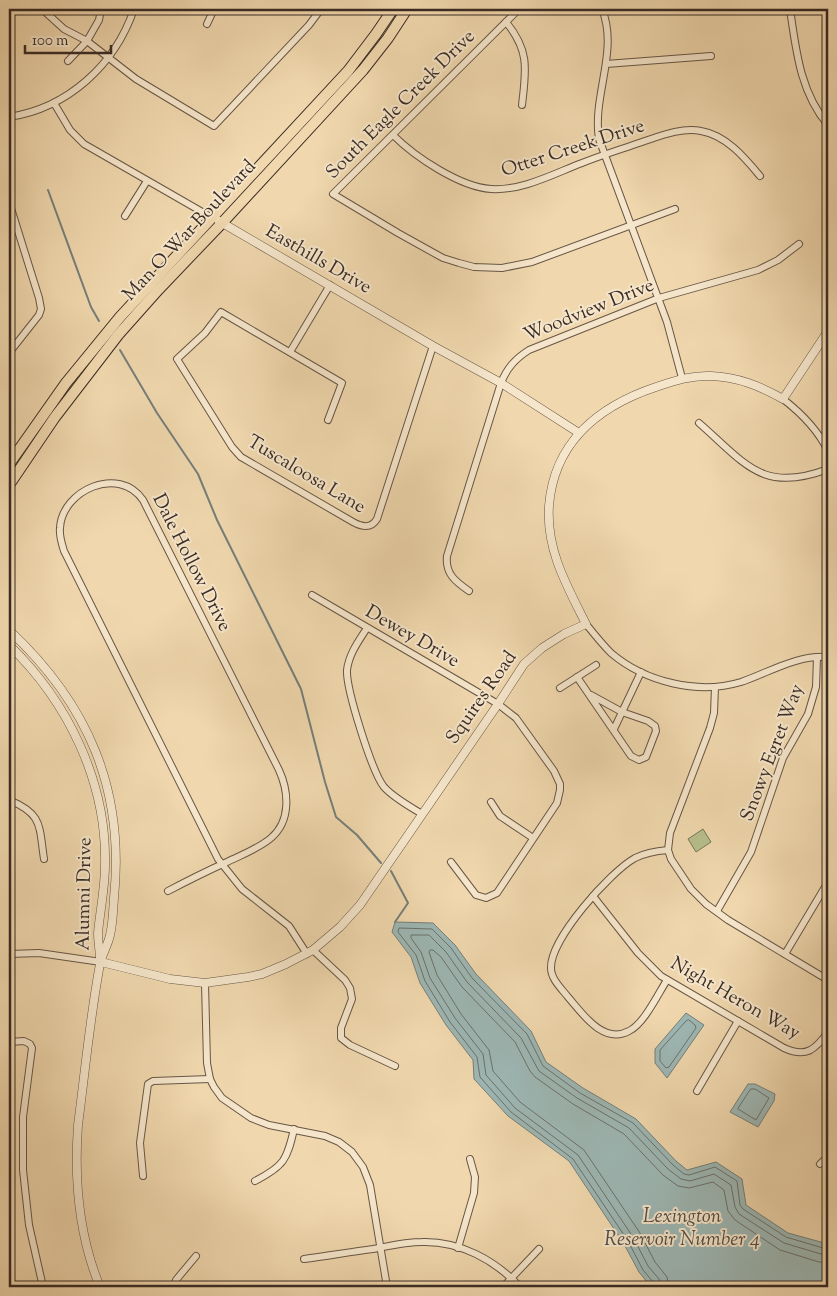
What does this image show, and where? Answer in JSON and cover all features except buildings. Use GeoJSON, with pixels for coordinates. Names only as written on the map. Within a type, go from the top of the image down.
{"type":"FeatureCollection","features":[{"type":"Feature","properties":{"kind":"main road","name":"Man O War Boulevard"},"geometry":{"type":"LineString","coordinates":[[9,464],[66,383],[103,336],[211,216],[348,71],[393,9]]}},
{"type":"Feature","properties":{"kind":"main road","name":"Man O War Boulevard"},"geometry":{"type":"LineString","coordinates":[[9,485],[55,417],[118,335],[364,70],[407,9]]}},
{"type":"Feature","properties":{"kind":"street"},"geometry":{"type":"LineString","coordinates":[[42,9],[64,29],[87,41],[156,93],[214,126],[309,25],[321,9]]}},
{"type":"Feature","properties":{"kind":"street"},"geometry":{"type":"LineString","coordinates":[[68,61],[87,41],[99,20],[101,9]]}},
{"type":"Feature","properties":{"kind":"street"},"geometry":{"type":"LineString","coordinates":[[9,117],[27,113],[54,103],[86,82],[109,58],[122,36],[134,9]]}},
{"type":"Feature","properties":{"kind":"street"},"geometry":{"type":"LineString","coordinates":[[207,24],[214,9]]}},
{"type":"Feature","properties":{"kind":"street","name":"South Eagle Creek Drive"},"geometry":{"type":"LineString","coordinates":[[520,9],[333,194],[443,258],[474,267],[495,268],[516,267],[558,254],[675,209]]}},
{"type":"Feature","properties":{"kind":"street"},"geometry":{"type":"LineString","coordinates":[[602,9],[607,38],[606,64],[598,124],[599,139],[659,298],[682,378]]}},
{"type":"Feature","properties":{"kind":"street"},"geometry":{"type":"LineString","coordinates":[[790,9],[803,82],[813,103],[828,125]]}},
{"type":"Feature","properties":{"kind":"street"},"geometry":{"type":"LineString","coordinates":[[506,22],[518,39],[525,59],[526,74],[522,105]]}},
{"type":"Feature","properties":{"kind":"street"},"geometry":{"type":"LineString","coordinates":[[606,64],[711,56]]}},
{"type":"Feature","properties":{"kind":"street","name":"Easthills Drive"},"geometry":{"type":"LineString","coordinates":[[54,103],[70,130],[84,144],[433,346],[502,383],[579,433]]}},
{"type":"Feature","properties":{"kind":"street","name":"Otter Creek Drive"},"geometry":{"type":"LineString","coordinates":[[393,135],[414,153],[451,175],[472,185],[491,189],[520,186],[604,154],[675,132],[701,130],[716,136],[740,153],[760,176]]}},
{"type":"Feature","properties":{"kind":"street"},"geometry":{"type":"LineString","coordinates":[[125,216],[147,181]]}},
{"type":"Feature","properties":{"kind":"street"},"geometry":{"type":"LineString","coordinates":[[9,202],[41,309],[36,320],[9,353]]}},
{"type":"Feature","properties":{"kind":"street","name":"Woodview Drive"},"geometry":{"type":"LineString","coordinates":[[469,591],[450,575],[446,566],[447,556],[502,383],[506,372],[514,362],[529,350],[659,298],[758,270],[782,257],[800,244]]}},
{"type":"Feature","properties":{"kind":"street"},"geometry":{"type":"LineString","coordinates":[[290,352],[330,285]]}},
{"type":"Feature","properties":{"kind":"street","name":"Tuscaloosa Lane"},"geometry":{"type":"LineString","coordinates":[[328,420],[342,383],[221,312],[205,333],[177,359],[232,447],[241,457],[353,522],[366,527],[373,525],[377,519],[433,346]]}},
{"type":"Feature","properties":{"kind":"street"},"geometry":{"type":"LineString","coordinates":[[783,399],[828,331]]}},
{"type":"Feature","properties":{"kind":"street"},"geometry":{"type":"LineString","coordinates":[[828,450],[821,437],[806,419],[783,399],[760,387],[737,379],[711,376],[682,378],[643,391],[619,402],[596,416],[579,433],[562,460],[556,474],[551,491],[548,523],[555,558],[586,624],[612,654],[640,672],[668,682],[715,687],[740,682],[794,660],[828,657]]}},
{"type":"Feature","properties":{"kind":"street"},"geometry":{"type":"LineString","coordinates":[[698,423],[745,463],[765,475],[788,479],[828,469]]}},
{"type":"Feature","properties":{"kind":"street","name":"Dale Hollow Drive"},"geometry":{"type":"LineString","coordinates":[[222,864],[265,842],[277,831],[282,823],[287,804],[284,782],[143,500],[134,490],[119,484],[110,483],[94,486],[77,497],[65,512],[60,528],[60,539],[64,551],[222,864],[242,889],[289,926],[310,952],[344,980],[350,988],[352,999],[341,1028],[342,1038],[350,1045],[395,1066]]}},
{"type":"Feature","properties":{"kind":"street","name":"Dewey Drive"},"geometry":{"type":"LineString","coordinates":[[312,596],[498,704],[516,718],[559,779],[560,790],[557,803],[500,890],[494,895],[482,898],[476,895],[451,862]]}},
{"type":"Feature","properties":{"kind":"street","name":"Squires Road"},"geometry":{"type":"LineString","coordinates":[[100,962],[170,979],[205,983],[262,974],[310,952],[340,927],[360,904],[524,664],[532,655],[564,634],[586,624]]}},
{"type":"Feature","properties":{"kind":"street"},"geometry":{"type":"LineString","coordinates":[[367,628],[351,653],[347,670],[347,681],[362,734],[372,765],[382,784],[391,793],[422,814]]}},
{"type":"Feature","properties":{"kind":"street","name":"Alumni Drive"},"geometry":{"type":"LineString","coordinates":[[9,630],[50,673],[68,698],[93,746],[106,783],[114,829],[116,869],[110,936],[100,962]]}},
{"type":"Feature","properties":{"kind":"street","name":"Alumni Drive"},"geometry":{"type":"LineString","coordinates":[[9,645],[35,672],[59,705],[79,743],[91,775],[102,823],[105,853],[98,935],[100,962],[79,1116],[76,1152],[77,1186],[81,1216],[90,1258],[100,1287]]}},
{"type":"Feature","properties":{"kind":"street","name":"Snowy Egret Way"},"geometry":{"type":"LineString","coordinates":[[717,911],[751,852],[783,758],[810,710],[816,687],[817,657]]}},
{"type":"Feature","properties":{"kind":"street"},"geometry":{"type":"LineString","coordinates":[[560,688],[596,665]]}},
{"type":"Feature","properties":{"kind":"street"},"geometry":{"type":"LineString","coordinates":[[614,729],[640,672]]}},
{"type":"Feature","properties":{"kind":"street"},"geometry":{"type":"LineString","coordinates":[[577,677],[631,756],[639,760],[646,757],[656,728],[648,721],[622,712],[590,695]]}},
{"type":"Feature","properties":{"kind":"street"},"geometry":{"type":"LineString","coordinates":[[715,687],[714,713],[710,728],[670,833],[668,850],[676,869],[691,889],[706,904],[728,920],[828,980]]}},
{"type":"Feature","properties":{"kind":"street"},"geometry":{"type":"LineString","coordinates":[[9,800],[26,808],[35,816],[40,831],[44,859]]}},
{"type":"Feature","properties":{"kind":"street"},"geometry":{"type":"LineString","coordinates":[[491,802],[500,816],[509,824],[533,838]]}},
{"type":"Feature","properties":{"kind":"street"},"geometry":{"type":"LineString","coordinates":[[667,980],[643,1017],[629,1032],[609,1033],[601,1030],[585,1017],[554,980],[551,967],[555,951],[561,940],[592,896],[612,875],[635,858],[668,850]]}},
{"type":"Feature","properties":{"kind":"street"},"geometry":{"type":"LineString","coordinates":[[168,891],[222,864]]}},
{"type":"Feature","properties":{"kind":"street"},"geometry":{"type":"LineString","coordinates":[[785,954],[828,882]]}},
{"type":"Feature","properties":{"kind":"street","name":"Night Heron Way"},"geometry":{"type":"LineString","coordinates":[[592,896],[653,969],[667,980],[738,1021],[794,1053],[810,1051],[817,1046],[828,1032]]}},
{"type":"Feature","properties":{"kind":"street"},"geometry":{"type":"LineString","coordinates":[[9,954],[38,953],[100,962]]}},
{"type":"Feature","properties":{"kind":"street"},"geometry":{"type":"LineString","coordinates":[[205,983],[207,1063],[210,1079],[222,1098],[251,1118],[269,1125],[333,1139],[346,1147],[359,1160],[370,1185],[387,1287]]}},
{"type":"Feature","properties":{"kind":"street"},"geometry":{"type":"LineString","coordinates":[[696,1091],[738,1021]]}},
{"type":"Feature","properties":{"kind":"street"},"geometry":{"type":"LineString","coordinates":[[9,1042],[27,1041],[32,1048],[23,1117],[23,1170],[29,1225],[43,1287]]}},
{"type":"Feature","properties":{"kind":"street"},"geometry":{"type":"LineString","coordinates":[[143,1176],[140,1143],[147,1086],[149,1083],[153,1081],[210,1079]]}},
{"type":"Feature","properties":{"kind":"street"},"geometry":{"type":"LineString","coordinates":[[255,1181],[270,1174],[284,1161],[294,1129]]}},
{"type":"Feature","properties":{"kind":"street"},"geometry":{"type":"LineString","coordinates":[[820,1164],[828,1156]]}},
{"type":"Feature","properties":{"kind":"street"},"geometry":{"type":"LineString","coordinates":[[458,1248],[474,1193],[475,1177],[470,1159]]}},
{"type":"Feature","properties":{"kind":"street"},"geometry":{"type":"LineString","coordinates":[[304,1259],[426,1242],[458,1248],[482,1257],[512,1278],[520,1287]]}},
{"type":"Feature","properties":{"kind":"street"},"geometry":{"type":"LineString","coordinates":[[503,1287],[539,1249]]}},
{"type":"Feature","properties":{"kind":"street"},"geometry":{"type":"LineString","coordinates":[[174,1287],[176,1280],[196,1256]]}},
{"type":"Feature","properties":{"kind":"green space"},"geometry":{"type":"Polygon","coordinates":[[[703,829],[711,842],[696,852],[688,839],[703,829]]]}},
{"type":"Feature","properties":{"kind":"water","name":"Lexington Reservoir Number 4"},"geometry":{"type":"Polygon","coordinates":[[[395,922],[433,923],[455,945],[476,974],[531,1031],[546,1062],[583,1088],[636,1119],[687,1170],[716,1162],[742,1179],[746,1205],[788,1233],[828,1244],[828,1287],[651,1287],[639,1272],[624,1244],[569,1161],[508,1116],[474,1079],[473,1060],[446,1025],[420,983],[411,957],[392,932],[395,922]]]}},
{"type":"Feature","properties":{"kind":"water"},"geometry":{"type":"Polygon","coordinates":[[[686,1013],[704,1025],[667,1078],[655,1063],[655,1049],[686,1013]]]}},
{"type":"Feature","properties":{"kind":"water"},"geometry":{"type":"Polygon","coordinates":[[[748,1084],[755,1084],[775,1094],[774,1101],[758,1127],[730,1112],[748,1084]]]}},
{"type":"Feature","properties":{"kind":"waterway"},"geometry":{"type":"LineString","coordinates":[[48,190],[91,307],[99,321]]}},
{"type":"Feature","properties":{"kind":"waterway"},"geometry":{"type":"LineString","coordinates":[[120,350],[157,413],[198,474],[217,520],[301,689],[336,817],[357,835],[381,863]]}},
{"type":"Feature","properties":{"kind":"waterway"},"geometry":{"type":"LineString","coordinates":[[391,871],[408,903],[395,922]]}}]}
